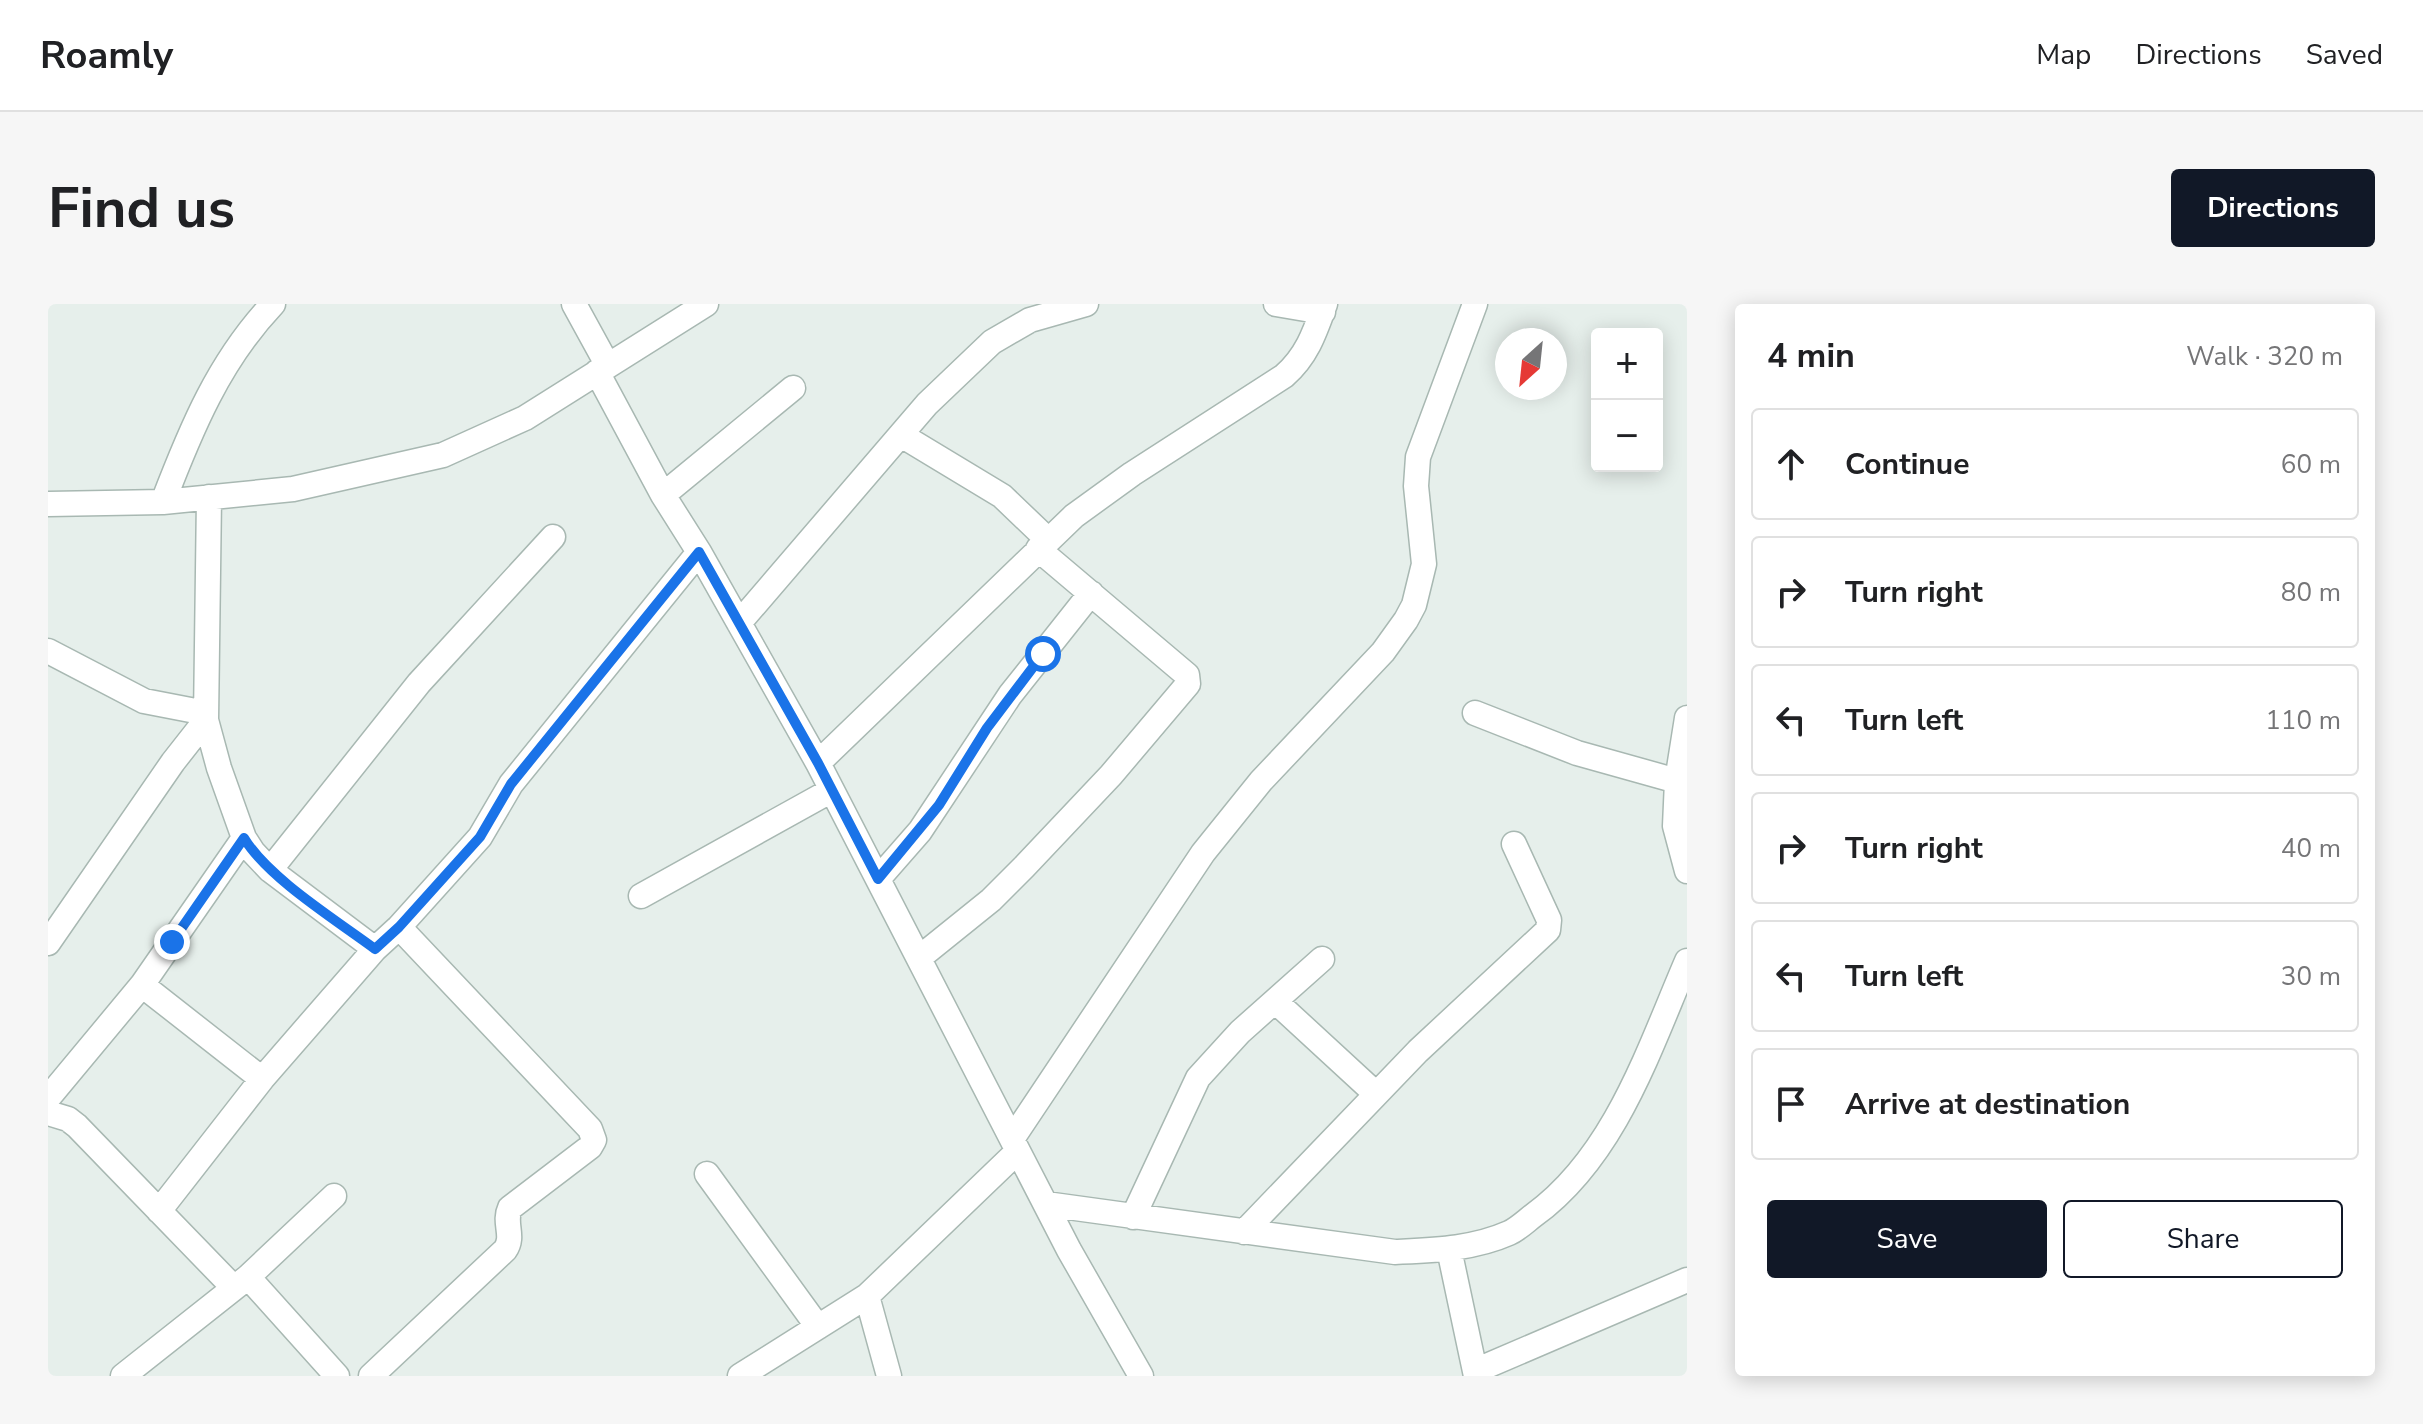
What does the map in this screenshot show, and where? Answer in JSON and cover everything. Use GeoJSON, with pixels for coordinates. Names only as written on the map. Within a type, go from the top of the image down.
{"type":"FeatureCollection","features":[{"type":"Feature","properties":{"kind":"street"},"geometry":{"type":"LineString","coordinates":[[163,502],[191,429],[216,380],[236,348],[273,304]]}},
{"type":"Feature","properties":{"kind":"street"},"geometry":{"type":"LineString","coordinates":[[574,304],[663,495],[699,552],[818,763],[1046,1204],[1141,1376]]}},
{"type":"Feature","properties":{"kind":"street"},"geometry":{"type":"LineString","coordinates":[[48,504],[163,502],[293,489],[443,455],[525,418],[706,304]]}},
{"type":"Feature","properties":{"kind":"street"},"geometry":{"type":"LineString","coordinates":[[739,623],[927,404],[992,342],[1030,320],[1086,304]]}},
{"type":"Feature","properties":{"kind":"street"},"geometry":{"type":"LineString","coordinates":[[818,763],[1074,516],[1132,474],[1284,376],[1305,355],[1324,308],[1276,304]]}},
{"type":"Feature","properties":{"kind":"street"},"geometry":{"type":"LineString","coordinates":[[740,1376],[867,1296],[1015,1145],[1203,853],[1261,781],[1383,652],[1406,620],[1414,605],[1424,564],[1416,486],[1418,457],[1475,304]]}},
{"type":"Feature","properties":{"kind":"street"},"geometry":{"type":"LineString","coordinates":[[663,495],[793,388]]}},
{"type":"Feature","properties":{"kind":"street"},"geometry":{"type":"LineString","coordinates":[[901,435],[1002,496],[1043,545],[1091,593],[1187,675],[1188,684],[1111,775],[1024,867],[991,900],[919,958]]}},
{"type":"Feature","properties":{"kind":"street"},"geometry":{"type":"LineString","coordinates":[[209,497],[206,717],[216,760],[244,838],[270,870],[375,949]]}},
{"type":"Feature","properties":{"kind":"street"},"geometry":{"type":"LineString","coordinates":[[270,870],[419,683],[553,537]]}},
{"type":"Feature","properties":{"kind":"street"},"geometry":{"type":"LineString","coordinates":[[159,1211],[262,1079],[375,949],[399,927],[480,837],[511,784],[699,552]]}},
{"type":"Feature","properties":{"kind":"street"},"geometry":{"type":"LineString","coordinates":[[878,879],[926,822],[1010,695],[1091,593]]}},
{"type":"Feature","properties":{"kind":"street"},"geometry":{"type":"LineString","coordinates":[[48,651],[144,701],[206,717]]}},
{"type":"Feature","properties":{"kind":"street"},"geometry":{"type":"LineString","coordinates":[[1475,713],[1577,753],[1677,781]]}},
{"type":"Feature","properties":{"kind":"street"},"geometry":{"type":"LineString","coordinates":[[48,943],[206,717]]}},
{"type":"Feature","properties":{"kind":"street"},"geometry":{"type":"LineString","coordinates":[[1687,718],[1677,781],[1675,826],[1687,871]]}},
{"type":"Feature","properties":{"kind":"street"},"geometry":{"type":"LineString","coordinates":[[641,896],[832,790]]}},
{"type":"Feature","properties":{"kind":"street"},"geometry":{"type":"LineString","coordinates":[[48,1098],[142,985],[244,838]]}},
{"type":"Feature","properties":{"kind":"street"},"geometry":{"type":"LineString","coordinates":[[1244,1232],[1418,1051],[1548,930],[1549,920],[1514,844]]}},
{"type":"Feature","properties":{"kind":"street"},"geometry":{"type":"LineString","coordinates":[[371,1376],[505,1250],[511,1240],[507,1217],[510,1208],[587,1149],[594,1140],[590,1129],[399,927]]}},
{"type":"Feature","properties":{"kind":"street"},"geometry":{"type":"LineString","coordinates":[[1133,1217],[1198,1078],[1240,1032],[1322,959]]}},
{"type":"Feature","properties":{"kind":"street"},"geometry":{"type":"LineString","coordinates":[[1046,1204],[1395,1252],[1449,1249],[1477,1244],[1512,1232],[1548,1205],[1576,1176],[1608,1132],[1630,1091],[1687,961]]}},
{"type":"Feature","properties":{"kind":"street"},"geometry":{"type":"LineString","coordinates":[[142,985],[262,1079]]}},
{"type":"Feature","properties":{"kind":"street"},"geometry":{"type":"LineString","coordinates":[[1275,1001],[1376,1094]]}},
{"type":"Feature","properties":{"kind":"street"},"geometry":{"type":"LineString","coordinates":[[48,1113],[68,1119],[77,1126],[159,1211],[241,1283],[337,1376]]}},
{"type":"Feature","properties":{"kind":"street"},"geometry":{"type":"LineString","coordinates":[[707,1174],[818,1327]]}},
{"type":"Feature","properties":{"kind":"street"},"geometry":{"type":"LineString","coordinates":[[123,1376],[241,1283],[334,1196]]}},
{"type":"Feature","properties":{"kind":"street"},"geometry":{"type":"LineString","coordinates":[[1449,1249],[1475,1374],[1687,1280]]}},
{"type":"Feature","properties":{"kind":"street"},"geometry":{"type":"LineString","coordinates":[[867,1296],[889,1376]]}},
{"type":"Feature","properties":{"kind":"route"},"geometry":{"type":"LineString","coordinates":[[172,942],[244,838],[270,870],[375,949],[399,927],[487,829],[503,794],[699,552],[818,763],[878,879],[920,831],[987,728],[1043,654]]}}]}
